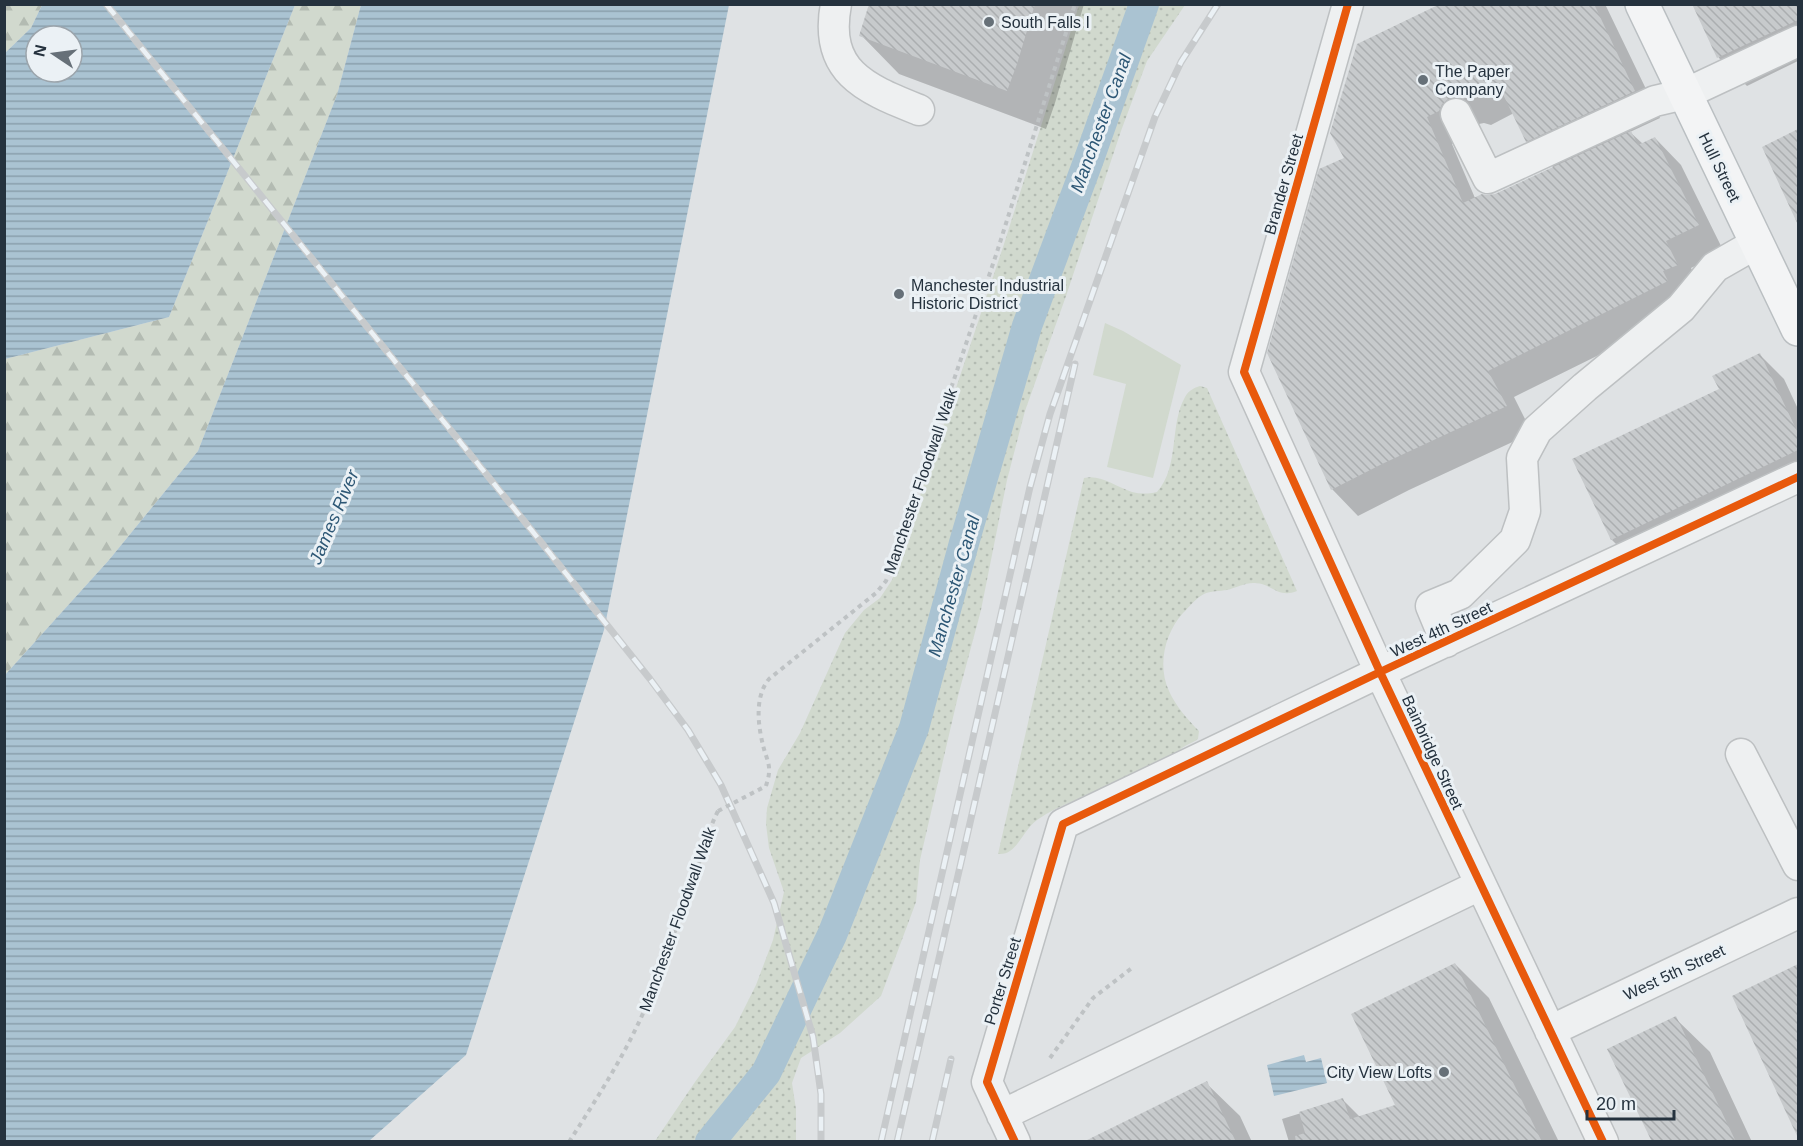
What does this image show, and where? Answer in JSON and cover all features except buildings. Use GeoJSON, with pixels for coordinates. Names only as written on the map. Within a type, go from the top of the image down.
{"type":"FeatureCollection","features":[{"type":"Feature","properties":{"kind":"main road","name":"Hull Street"},"geometry":{"type":"LineString","coordinates":[[1642,4],[1798,329]]}},
{"type":"Feature","properties":{"kind":"street"},"geometry":{"type":"LineString","coordinates":[[836,4],[834,30],[839,55],[849,72],[873,91],[920,110]]}},
{"type":"Feature","properties":{"kind":"street","name":"Brander Street"},"geometry":{"type":"LineString","coordinates":[[1244,372],[1347,4]]}},
{"type":"Feature","properties":{"kind":"street"},"geometry":{"type":"LineString","coordinates":[[1456,114],[1488,178],[1655,101],[1685,94],[1798,41]]}},
{"type":"Feature","properties":{"kind":"street"},"geometry":{"type":"LineString","coordinates":[[1446,642],[1431,606],[1460,594],[1515,540],[1525,511],[1522,458],[1537,430],[1585,387],[1682,308],[1715,267],[1757,243]]}},
{"type":"Feature","properties":{"kind":"street","name":"Bainbridge Street"},"geometry":{"type":"LineString","coordinates":[[1244,372],[1380,672],[1603,1142]]}},
{"type":"Feature","properties":{"kind":"street","name":"West 4th Street"},"geometry":{"type":"LineString","coordinates":[[1063,824],[1380,672],[1798,477]]}},
{"type":"Feature","properties":{"kind":"street"},"geometry":{"type":"LineString","coordinates":[[1741,754],[1798,865]]}},
{"type":"Feature","properties":{"kind":"street","name":"Porter Street"},"geometry":{"type":"LineString","coordinates":[[1014,1142],[987,1082],[1063,824]]}},
{"type":"Feature","properties":{"kind":"street"},"geometry":{"type":"LineString","coordinates":[[1002,1115],[1480,885]]}},
{"type":"Feature","properties":{"kind":"street","name":"West 5th Street"},"geometry":{"type":"LineString","coordinates":[[1550,1031],[1798,913]]}},
{"type":"Feature","properties":{"kind":"path"},"geometry":{"type":"LineString","coordinates":[[1047,1061],[1093,998],[1132,968]]}},
{"type":"Feature","properties":{"kind":"green space"},"geometry":{"type":"Polygon","coordinates":[[[5,5],[42,5],[33,24],[24,24],[24,35],[5,53],[5,5]]]}},
{"type":"Feature","properties":{"kind":"green space"},"geometry":{"type":"Polygon","coordinates":[[[295,5],[361,5],[337,95],[198,451],[109,560],[5,675],[5,359],[169,317],[295,5]]]}},
{"type":"Feature","properties":{"kind":"green space"},"geometry":{"type":"Polygon","coordinates":[[[1079,5],[1185,5],[1147,61],[1025,411],[1007,480],[981,610],[958,696],[920,860],[916,902],[881,996],[840,1033],[801,1058],[792,1083],[796,1109],[796,1141],[655,1141],[735,1027],[756,985],[773,940],[784,892],[769,848],[766,824],[767,808],[778,770],[800,733],[845,633],[864,610],[880,598],[892,580],[1004,244],[1079,5]]]}},
{"type":"Feature","properties":{"kind":"green space"},"geometry":{"type":"Polygon","coordinates":[[[1105,323],[1181,365],[1153,478],[1107,467],[1126,384],[1093,375],[1105,323]]]}},
{"type":"Feature","properties":{"kind":"green space"},"geometry":{"type":"Polygon","coordinates":[[[1200,386],[1207,388],[1297,591],[1284,593],[1259,583],[1250,583],[1206,593],[1195,600],[1172,630],[1167,640],[1163,660],[1165,681],[1169,691],[1186,717],[1199,731],[1198,739],[1153,769],[1046,814],[1032,825],[1010,851],[998,854],[1084,478],[1102,479],[1135,493],[1157,492],[1169,470],[1180,408],[1188,393],[1200,386]]]}},
{"type":"Feature","properties":{"kind":"water"},"geometry":{"type":"Polygon","coordinates":[[[42,5],[295,5],[169,317],[5,359],[5,53],[24,35],[24,84],[84,84],[84,24],[33,24],[42,5]]]}},
{"type":"Feature","properties":{"kind":"water","name":"James River"},"geometry":{"type":"Polygon","coordinates":[[[361,5],[729,5],[604,630],[466,1055],[369,1141],[5,1141],[5,675],[109,560],[198,451],[337,95],[361,5]]]}},
{"type":"Feature","properties":{"kind":"water"},"geometry":{"type":"Polygon","coordinates":[[[1304,1055],[1306,1062],[1321,1058],[1327,1083],[1274,1096],[1267,1065],[1304,1055]]]}},
{"type":"Feature","properties":{"kind":"waterway","name":"Manchester Canal"},"geometry":{"type":"LineString","coordinates":[[710,1142],[766,1073],[832,935],[914,728],[964,543],[1027,326],[1144,4]]}},
{"type":"Feature","properties":{"kind":"railway"},"geometry":{"type":"LineString","coordinates":[[106,4],[529,527],[688,730],[721,785],[774,903],[813,1037],[821,1094],[821,1142]]}},
{"type":"Feature","properties":{"kind":"railway"},"geometry":{"type":"LineString","coordinates":[[881,1142],[1030,487],[1050,414],[1155,117],[1181,62],[1218,4]]}},
{"type":"Feature","properties":{"kind":"railway"},"geometry":{"type":"LineString","coordinates":[[897,1142],[1075,364]]}},
{"type":"Feature","properties":{"kind":"railway"},"geometry":{"type":"LineString","coordinates":[[932,1142],[951,1059]]}},
{"type":"Feature","properties":{"kind":"cycle path"},"geometry":{"type":"LineString","coordinates":[[1348,4],[1244,372],[1380,672],[1603,1142]]}},
{"type":"Feature","properties":{"kind":"cycle path"},"geometry":{"type":"LineString","coordinates":[[1015,1142],[987,1082],[1063,824],[1380,672],[1798,477]]}},
{"type":"Feature","properties":{"kind":"place","name":"South Falls I"},"geometry":{"type":"Point","coordinates":[989,22]}},
{"type":"Feature","properties":{"kind":"place","name":"The Paper Company"},"geometry":{"type":"Point","coordinates":[1423,80]}},
{"type":"Feature","properties":{"kind":"place","name":"Manchester Industrial Historic District"},"geometry":{"type":"Point","coordinates":[899,294]}},
{"type":"Feature","properties":{"kind":"place","name":"City View Lofts"},"geometry":{"type":"Point","coordinates":[1444,1072]}}]}
